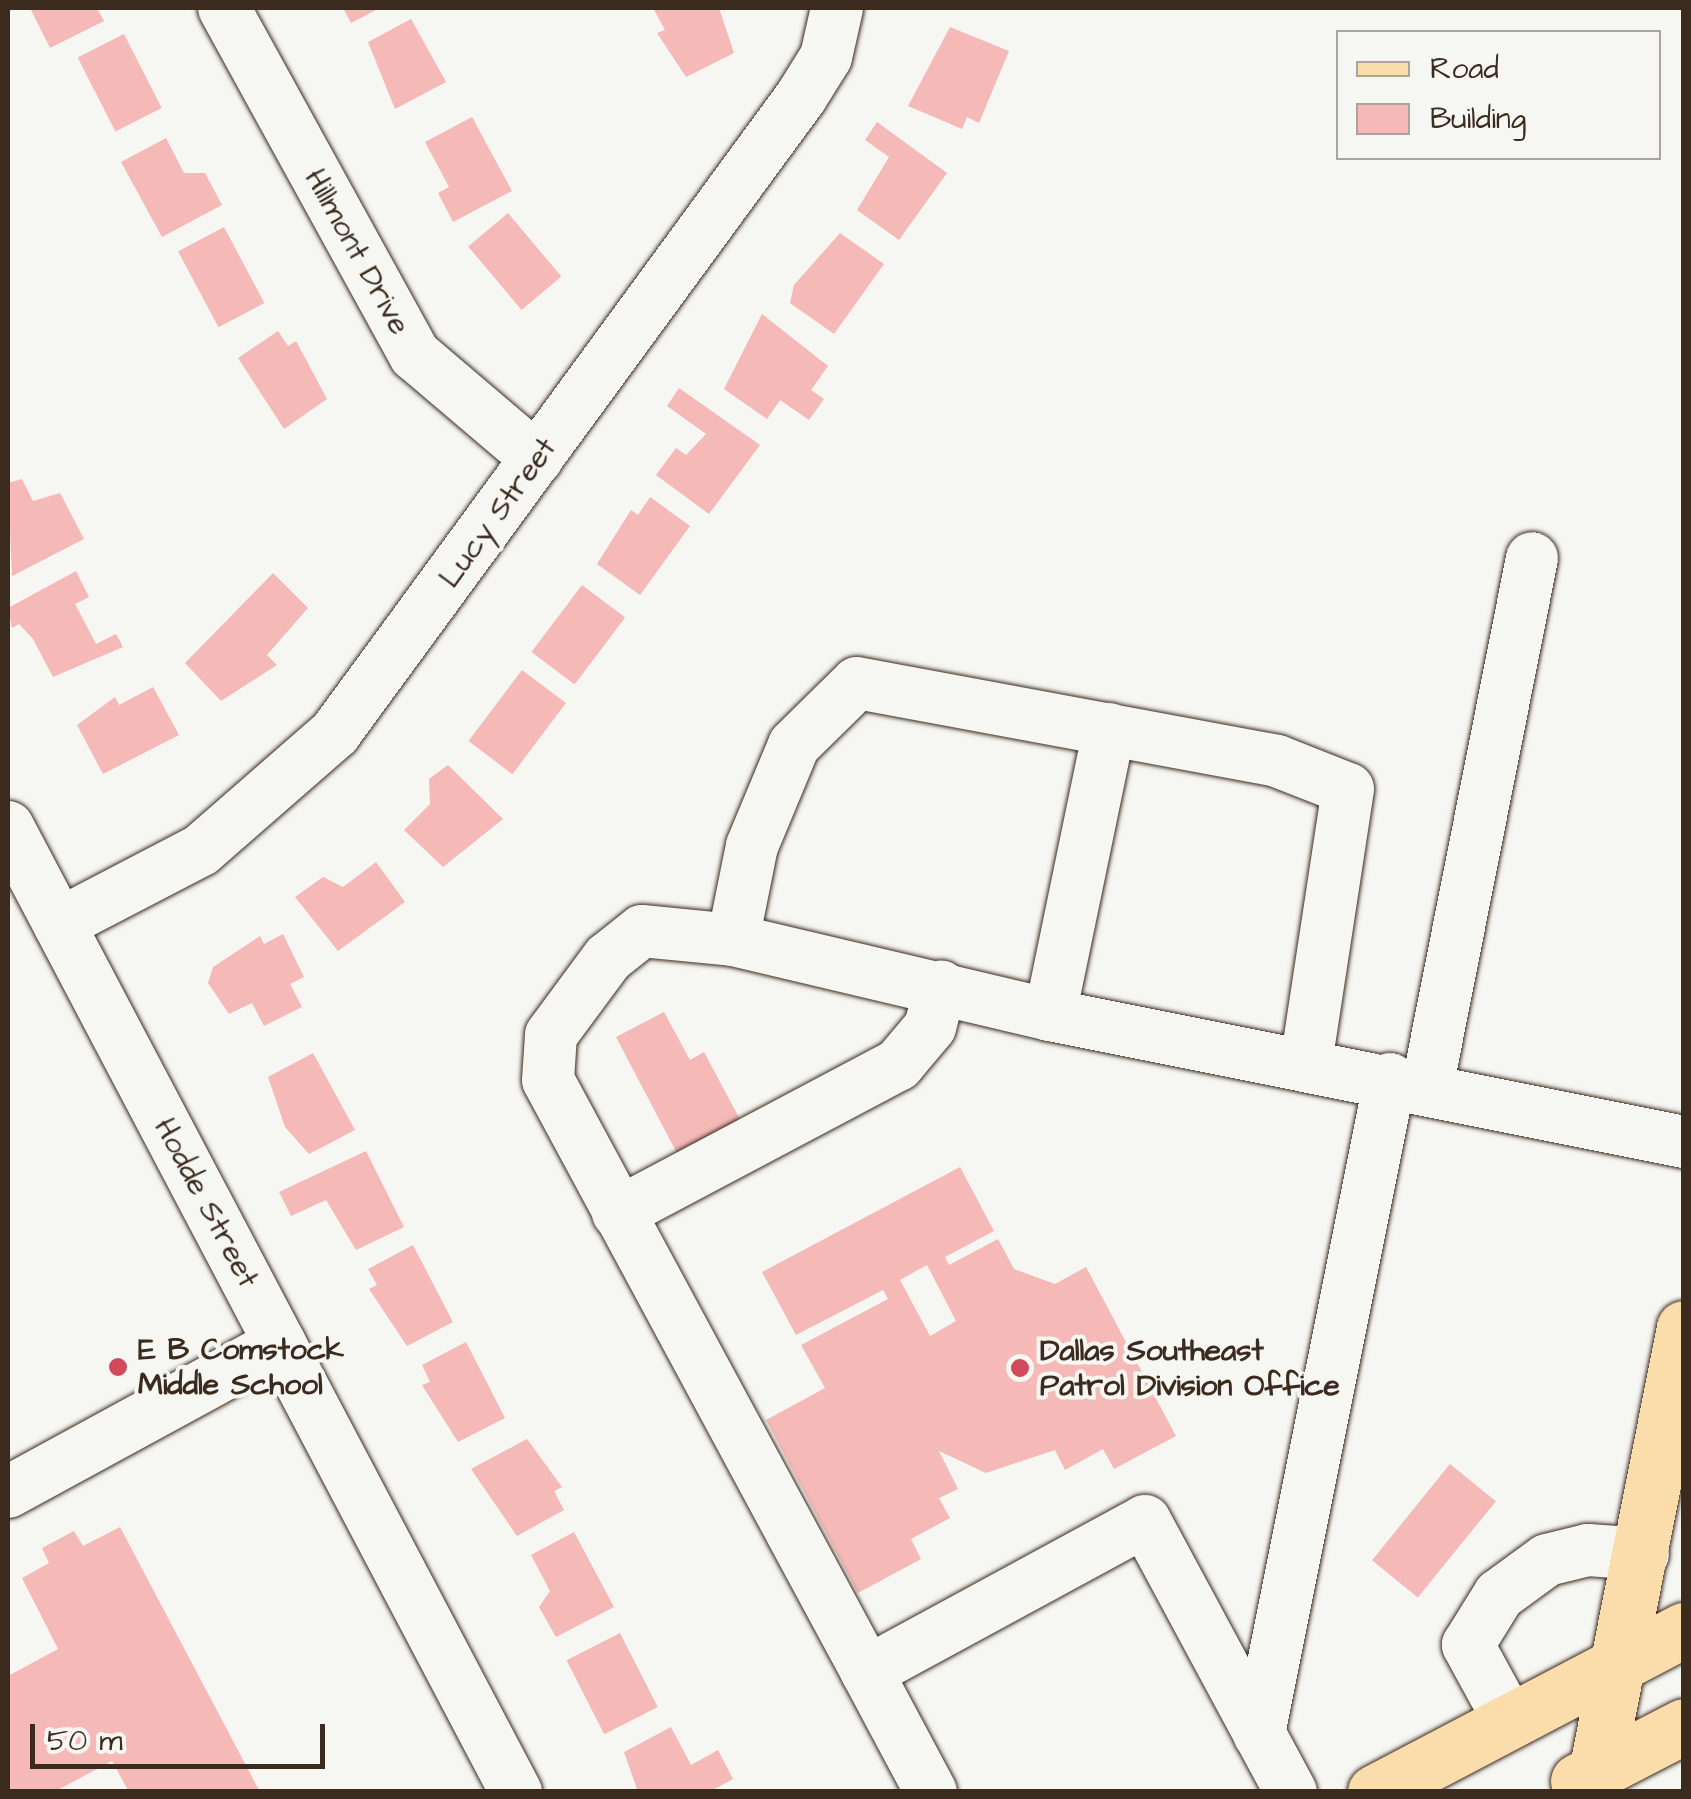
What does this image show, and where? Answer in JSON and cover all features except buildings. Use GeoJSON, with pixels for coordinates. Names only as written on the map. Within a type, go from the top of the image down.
{"type":"FeatureCollection","features":[{"type":"Feature","properties":{"kind":"main road"},"geometry":{"type":"LineString","coordinates":[[1582,1785],[1624,1661],[1684,1328]]}},
{"type":"Feature","properties":{"kind":"main road"},"geometry":{"type":"LineString","coordinates":[[1375,1792],[1684,1630]]}},
{"type":"Feature","properties":{"kind":"main road"},"geometry":{"type":"LineString","coordinates":[[1582,1785],[1684,1726]]}},
{"type":"Feature","properties":{"kind":"street","name":"Hillmont Drive"},"geometry":{"type":"LineString","coordinates":[[224,8],[415,355],[537,460]]}},
{"type":"Feature","properties":{"kind":"street","name":"Lucy Street"},"geometry":{"type":"LineString","coordinates":[[58,924],[201,850],[262,806],[335,733],[801,97],[826,56],[837,8]]}},
{"type":"Feature","properties":{"kind":"street"},"geometry":{"type":"LineString","coordinates":[[1260,1734],[1317,1440],[1409,1084],[1532,558]]}},
{"type":"Feature","properties":{"kind":"street"},"geometry":{"type":"LineString","coordinates":[[733,940],[752,846],[794,745],[858,684],[1277,761],[1348,790],[1306,1062]]}},
{"type":"Feature","properties":{"kind":"street"},"geometry":{"type":"LineString","coordinates":[[1050,1015],[1108,730]]}},
{"type":"Feature","properties":{"kind":"street","name":"Hodde Street"},"geometry":{"type":"LineString","coordinates":[[8,827],[516,1792]]}},
{"type":"Feature","properties":{"kind":"street"},"geometry":{"type":"LineString","coordinates":[[931,1792],[548,1080],[551,1036],[608,958],[642,931],[733,940],[941,986],[1050,1015],[1306,1062],[1684,1142]]}},
{"type":"Feature","properties":{"kind":"street"},"geometry":{"type":"LineString","coordinates":[[618,1212],[898,1065],[930,1027],[941,986]]}},
{"type":"Feature","properties":{"kind":"street"},"geometry":{"type":"LineString","coordinates":[[8,1492],[280,1344]]}},
{"type":"Feature","properties":{"kind":"street"},"geometry":{"type":"LineString","coordinates":[[867,1672],[1146,1521],[1291,1792]]}},
{"type":"Feature","properties":{"kind":"street"},"geometry":{"type":"LineString","coordinates":[[1510,1722],[1468,1645],[1499,1595],[1546,1560],[1588,1550],[1644,1554]]}},
{"type":"Feature","properties":{"kind":"place","name":"E B Comstock Middle School"},"geometry":{"type":"Point","coordinates":[118,1367]}},
{"type":"Feature","properties":{"kind":"place","name":"Dallas Southeast Patrol Division Office"},"geometry":{"type":"Point","coordinates":[1020,1368]}}]}
